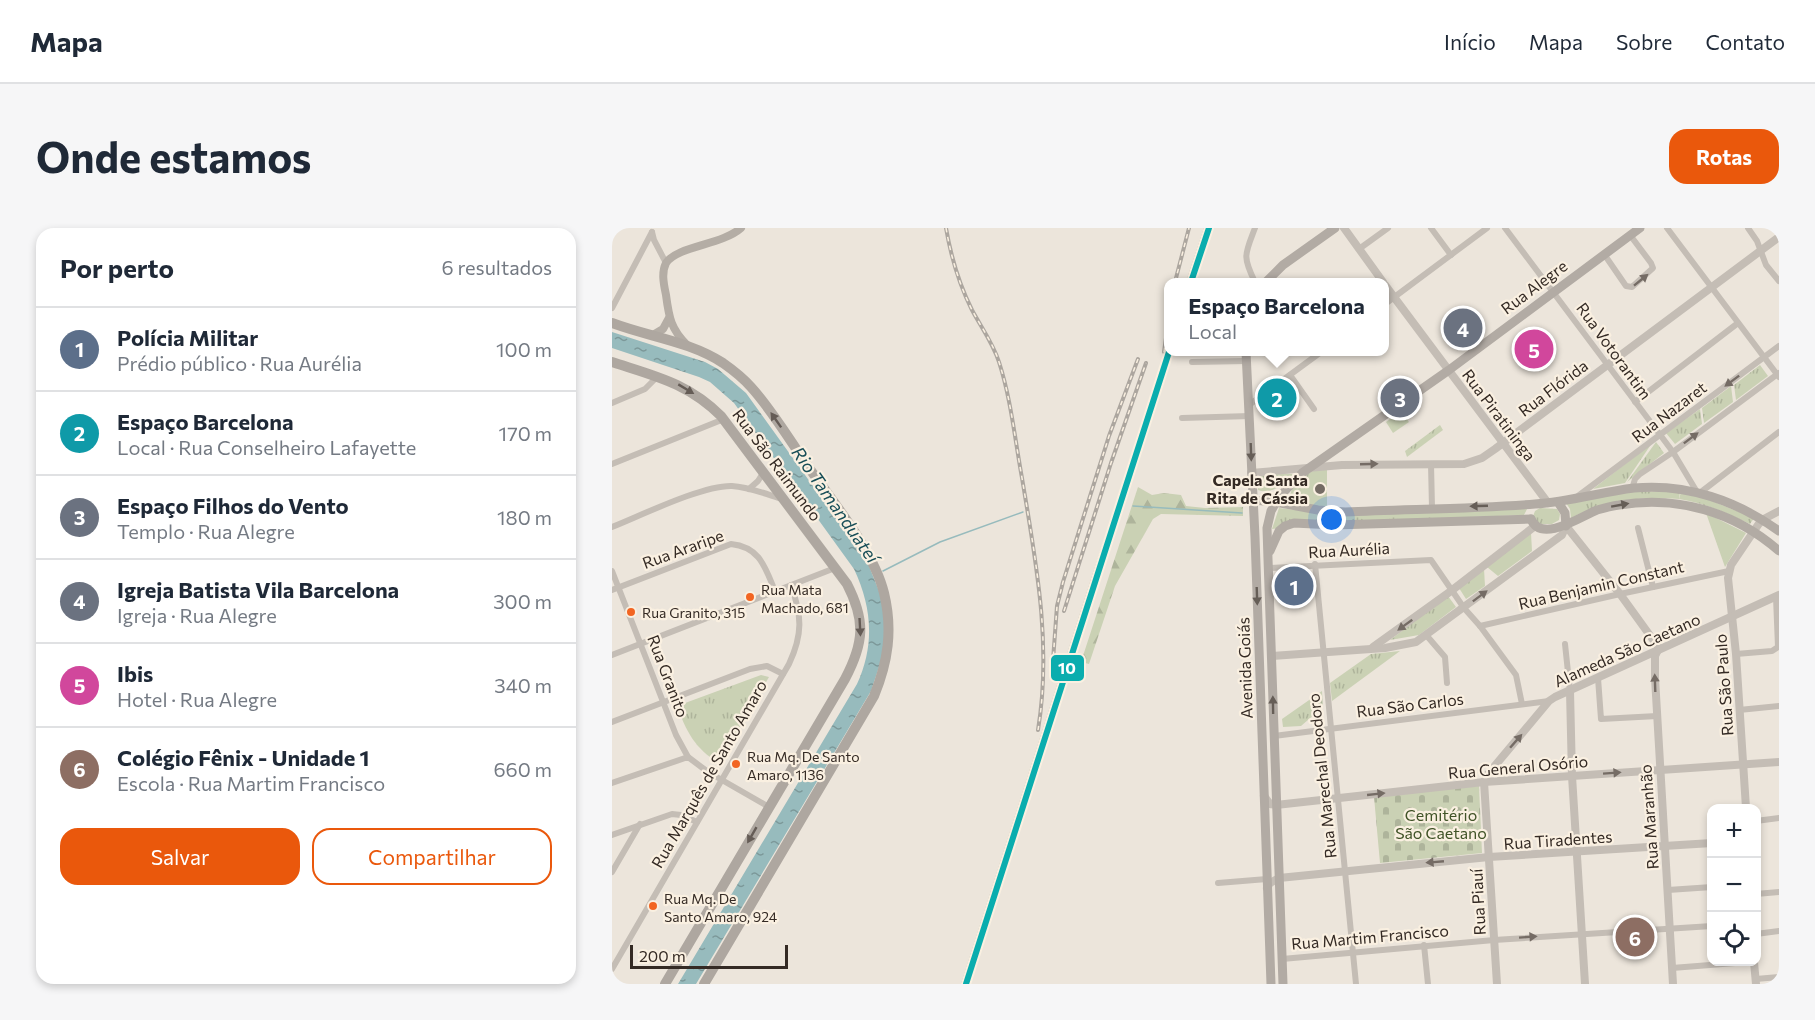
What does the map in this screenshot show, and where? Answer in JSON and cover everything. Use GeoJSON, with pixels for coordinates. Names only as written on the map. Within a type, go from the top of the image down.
{"type":"FeatureCollection","features":[{"type":"Feature","properties":{"kind":"highway"},"geometry":{"type":"LineString","coordinates":[[612,323],[687,345],[723,363],[742,378],[760,398],[865,550],[881,582],[890,624],[884,674],[874,696],[704,984]]}},
{"type":"Feature","properties":{"kind":"highway","name":"Rua São Raimundo"},"geometry":{"type":"LineString","coordinates":[[612,362],[677,383],[710,405],[723,419],[848,584],[858,609],[861,636],[859,649],[845,679],[665,984]]}},
{"type":"Feature","properties":{"kind":"main road"},"geometry":{"type":"LineString","coordinates":[[687,345],[676,332],[669,318],[663,278],[666,263],[679,253],[721,240],[741,228]]}},
{"type":"Feature","properties":{"kind":"main road"},"geometry":{"type":"LineString","coordinates":[[1270,278],[1283,265],[1335,228]]}},
{"type":"Feature","properties":{"kind":"main road","name":"Rua Alegre"},"geometry":{"type":"LineString","coordinates":[[1275,502],[1294,480],[1311,467],[1449,370],[1640,228]]}},
{"type":"Feature","properties":{"kind":"main road"},"geometry":{"type":"LineString","coordinates":[[653,335],[663,329],[669,318]]}},
{"type":"Feature","properties":{"kind":"main road","name":"Avenida Goiás"},"geometry":{"type":"LineString","coordinates":[[1246,356],[1271,984]]}},
{"type":"Feature","properties":{"kind":"main road"},"geometry":{"type":"LineString","coordinates":[[1253,500],[1334,512],[1537,504],[1632,489],[1653,488],[1699,492],[1726,501],[1779,531]]}},
{"type":"Feature","properties":{"kind":"main road","name":"Avenida Goiás"},"geometry":{"type":"LineString","coordinates":[[1275,502],[1268,522],[1268,563],[1283,984]]}},
{"type":"Feature","properties":{"kind":"main road"},"geometry":{"type":"LineString","coordinates":[[1553,502],[1565,513],[1566,526]]}},
{"type":"Feature","properties":{"kind":"main road"},"geometry":{"type":"LineString","coordinates":[[1255,537],[1262,568],[1268,563],[1271,546],[1279,531],[1294,523],[1334,525],[1533,523],[1542,528],[1566,526],[1604,508],[1650,502],[1692,505],[1708,510],[1754,531],[1779,550]]}},
{"type":"Feature","properties":{"kind":"main road"},"geometry":{"type":"LineString","coordinates":[[1533,523],[1532,512],[1537,504]]}},
{"type":"Feature","properties":{"kind":"street"},"geometry":{"type":"LineString","coordinates":[[1253,278],[1245,256],[1255,228]]}},
{"type":"Feature","properties":{"kind":"street","name":"Rua Piratininga"},"geometry":{"type":"LineString","coordinates":[[1344,228],[1380,278]]}},
{"type":"Feature","properties":{"kind":"street"},"geometry":{"type":"LineString","coordinates":[[1359,249],[1388,228]]}},
{"type":"Feature","properties":{"kind":"street"},"geometry":{"type":"LineString","coordinates":[[1431,228],[1451,255]]}},
{"type":"Feature","properties":{"kind":"street"},"geometry":{"type":"LineString","coordinates":[[1389,301],[1487,228]]}},
{"type":"Feature","properties":{"kind":"street","name":"Rua Votorantim"},"geometry":{"type":"LineString","coordinates":[[1505,228],[1673,452],[1699,492]]}},
{"type":"Feature","properties":{"kind":"street"},"geometry":{"type":"LineString","coordinates":[[1667,228],[1778,375]]}},
{"type":"Feature","properties":{"kind":"street"},"geometry":{"type":"LineString","coordinates":[[1748,228],[1757,241],[1766,265],[1779,281]]}},
{"type":"Feature","properties":{"kind":"street"},"geometry":{"type":"LineString","coordinates":[[652,230],[654,240],[666,263]]}},
{"type":"Feature","properties":{"kind":"street"},"geometry":{"type":"LineString","coordinates":[[612,308],[652,230]]}},
{"type":"Feature","properties":{"kind":"street"},"geometry":{"type":"LineString","coordinates":[[1604,254],[1626,286],[1632,287],[1653,268],[1652,263],[1630,235]]}},
{"type":"Feature","properties":{"kind":"street","name":"Rua Flórida"},"geometry":{"type":"LineString","coordinates":[[1251,473],[1311,467],[1474,462],[1779,237]]}},
{"type":"Feature","properties":{"kind":"street","name":"Rua Piratininga"},"geometry":{"type":"LineString","coordinates":[[1389,290],[1503,442],[1553,502]]}},
{"type":"Feature","properties":{"kind":"street"},"geometry":{"type":"LineString","coordinates":[[1635,402],[1738,323]]}},
{"type":"Feature","properties":{"kind":"street","name":"Rua Nazaret"},"geometry":{"type":"LineString","coordinates":[[1574,499],[1779,346]]}},
{"type":"Feature","properties":{"kind":"street"},"geometry":{"type":"LineString","coordinates":[[1192,362],[1246,356]]}},
{"type":"Feature","properties":{"kind":"street"},"geometry":{"type":"LineString","coordinates":[[1249,405],[1315,356]]}},
{"type":"Feature","properties":{"kind":"street"},"geometry":{"type":"LineString","coordinates":[[1290,375],[1314,409]]}},
{"type":"Feature","properties":{"kind":"street","name":"Rua Nazaret"},"geometry":{"type":"LineString","coordinates":[[1632,489],[1635,479],[1640,474],[1778,375]]}},
{"type":"Feature","properties":{"kind":"street"},"geometry":{"type":"LineString","coordinates":[[612,403],[637,394],[657,377]]}},
{"type":"Feature","properties":{"kind":"street"},"geometry":{"type":"LineString","coordinates":[[1182,418],[1250,416]]}},
{"type":"Feature","properties":{"kind":"street"},"geometry":{"type":"LineString","coordinates":[[612,464],[723,419]]}},
{"type":"Feature","properties":{"kind":"street"},"geometry":{"type":"LineString","coordinates":[[1699,492],[1779,432]]}},
{"type":"Feature","properties":{"kind":"street"},"geometry":{"type":"LineString","coordinates":[[1431,464],[1432,508]]}},
{"type":"Feature","properties":{"kind":"street"},"geometry":{"type":"LineString","coordinates":[[749,489],[758,482],[763,473]]}},
{"type":"Feature","properties":{"kind":"street"},"geometry":{"type":"LineString","coordinates":[[612,527],[714,488],[733,486],[783,499]]}},
{"type":"Feature","properties":{"kind":"street"},"geometry":{"type":"LineString","coordinates":[[1728,571],[1762,520],[1779,511]]}},
{"type":"Feature","properties":{"kind":"street"},"geometry":{"type":"LineString","coordinates":[[1368,649],[1387,639],[1451,591],[1533,523]]}},
{"type":"Feature","properties":{"kind":"street"},"geometry":{"type":"LineString","coordinates":[[1272,656],[1394,647],[1416,642],[1562,535],[1566,526],[1659,648]]}},
{"type":"Feature","properties":{"kind":"street"},"geometry":{"type":"LineString","coordinates":[[1638,528],[1653,587]]}},
{"type":"Feature","properties":{"kind":"street","name":"Rua Araripe"},"geometry":{"type":"LineString","coordinates":[[615,589],[730,544],[742,545],[753,551],[764,567],[775,591]]}},
{"type":"Feature","properties":{"kind":"street","name":"Rua Aurélia"},"geometry":{"type":"LineString","coordinates":[[1268,563],[1316,564],[1431,560],[1451,591]]}},
{"type":"Feature","properties":{"kind":"street","name":"Rua Marechal Deodoro"},"geometry":{"type":"LineString","coordinates":[[1316,564],[1356,984]]}},
{"type":"Feature","properties":{"kind":"street"},"geometry":{"type":"LineString","coordinates":[[612,655],[836,568]]}},
{"type":"Feature","properties":{"kind":"street","name":"Rua Granito"},"geometry":{"type":"LineString","coordinates":[[612,571],[615,589],[641,644],[676,735],[688,757]]}},
{"type":"Feature","properties":{"kind":"street","name":"Rua Benjamin Constant"},"geometry":{"type":"LineString","coordinates":[[1480,626],[1728,571]]}},
{"type":"Feature","properties":{"kind":"street","name":"Rua São Paulo"},"geometry":{"type":"LineString","coordinates":[[1728,571],[1746,804]]}},
{"type":"Feature","properties":{"kind":"street","name":"Rua Marquês de Santo Amaro"},"geometry":{"type":"LineString","coordinates":[[612,969],[797,647],[800,632],[798,607],[791,585]]}},
{"type":"Feature","properties":{"kind":"street"},"geometry":{"type":"LineString","coordinates":[[1451,591],[1516,675],[1522,704]]}},
{"type":"Feature","properties":{"kind":"street"},"geometry":{"type":"LineString","coordinates":[[1736,654],[1772,651],[1778,646],[1777,596]]}},
{"type":"Feature","properties":{"kind":"street","name":"Alameda São Caetano"},"geometry":{"type":"LineString","coordinates":[[1484,782],[1488,774],[1549,701],[1659,648],[1777,596]]}},
{"type":"Feature","properties":{"kind":"street"},"geometry":{"type":"LineString","coordinates":[[1427,636],[1445,657],[1447,683]]}},
{"type":"Feature","properties":{"kind":"street"},"geometry":{"type":"LineString","coordinates":[[1387,639],[1394,647]]}},
{"type":"Feature","properties":{"kind":"street"},"geometry":{"type":"LineString","coordinates":[[1565,644],[1570,691],[1572,776],[1585,984]]}},
{"type":"Feature","properties":{"kind":"street","name":"Rua Maranhão"},"geometry":{"type":"LineString","coordinates":[[1659,648],[1655,656],[1656,716],[1673,984]]}},
{"type":"Feature","properties":{"kind":"street"},"geometry":{"type":"LineString","coordinates":[[612,722],[759,666],[767,666],[783,674]]}},
{"type":"Feature","properties":{"kind":"street"},"geometry":{"type":"LineString","coordinates":[[1598,678],[1601,719],[1656,716]]}},
{"type":"Feature","properties":{"kind":"street","name":"Rua São Carlos"},"geometry":{"type":"LineString","coordinates":[[1274,736],[1549,701]]}},
{"type":"Feature","properties":{"kind":"street"},"geometry":{"type":"LineString","coordinates":[[1739,710],[1779,706]]}},
{"type":"Feature","properties":{"kind":"street"},"geometry":{"type":"LineString","coordinates":[[612,783],[688,757],[769,807]]}},
{"type":"Feature","properties":{"kind":"street","name":"Rua General Osório"},"geometry":{"type":"LineString","coordinates":[[1276,806],[1484,782],[1779,762]]}},
{"type":"Feature","properties":{"kind":"street","name":"Rua Piauí"},"geometry":{"type":"LineString","coordinates":[[1484,782],[1497,984]]}},
{"type":"Feature","properties":{"kind":"street"},"geometry":{"type":"LineString","coordinates":[[1264,796],[1270,804],[1276,806]]}},
{"type":"Feature","properties":{"kind":"street"},"geometry":{"type":"LineString","coordinates":[[612,835],[672,814],[698,822]]}},
{"type":"Feature","properties":{"kind":"street"},"geometry":{"type":"LineString","coordinates":[[1761,820],[1779,818]]}},
{"type":"Feature","properties":{"kind":"street"},"geometry":{"type":"LineString","coordinates":[[612,872],[640,824]]}},
{"type":"Feature","properties":{"kind":"street","name":"Rua Tiradentes"},"geometry":{"type":"LineString","coordinates":[[1279,878],[1489,857],[1707,843]]}},
{"type":"Feature","properties":{"kind":"street"},"geometry":{"type":"LineString","coordinates":[[1218,883],[1267,884],[1279,878]]}},
{"type":"Feature","properties":{"kind":"street"},"geometry":{"type":"LineString","coordinates":[[1668,890],[1707,887]]}},
{"type":"Feature","properties":{"kind":"street"},"geometry":{"type":"LineString","coordinates":[[1761,894],[1779,892]]}},
{"type":"Feature","properties":{"kind":"street","name":"Rua Martim Francisco"},"geometry":{"type":"LineString","coordinates":[[1282,959],[1424,945],[1707,926]]}},
{"type":"Feature","properties":{"kind":"street"},"geometry":{"type":"LineString","coordinates":[[1761,933],[1779,931]]}},
{"type":"Feature","properties":{"kind":"street"},"geometry":{"type":"LineString","coordinates":[[1424,945],[1428,984]]}},
{"type":"Feature","properties":{"kind":"street"},"geometry":{"type":"LineString","coordinates":[[1672,968],[1707,965]]}},
{"type":"Feature","properties":{"kind":"street"},"geometry":{"type":"LineString","coordinates":[[1754,966],[1756,981],[1779,977]]}},
{"type":"Feature","properties":{"kind":"green space"},"geometry":{"type":"Polygon","coordinates":[[[1760,365],[1768,376],[1736,400],[1734,385],[1760,365]]]}},
{"type":"Feature","properties":{"kind":"green space"},"geometry":{"type":"Polygon","coordinates":[[[1731,386],[1733,402],[1704,423],[1702,408],[1731,386]]]}},
{"type":"Feature","properties":{"kind":"green space"},"geometry":{"type":"Polygon","coordinates":[[[1700,409],[1702,424],[1675,444],[1666,433],[1700,409]]]}},
{"type":"Feature","properties":{"kind":"green space"},"geometry":{"type":"Polygon","coordinates":[[[1401,411],[1409,422],[1393,433],[1386,422],[1401,411]]]}},
{"type":"Feature","properties":{"kind":"green space"},"geometry":{"type":"Polygon","coordinates":[[[1440,425],[1443,430],[1407,457],[1405,451],[1440,425]]]}},
{"type":"Feature","properties":{"kind":"green space"},"geometry":{"type":"Polygon","coordinates":[[[1656,442],[1664,453],[1627,482],[1656,442]]]}},
{"type":"Feature","properties":{"kind":"green space"},"geometry":{"type":"Polygon","coordinates":[[[1652,443],[1625,483],[1593,489],[1652,443]]]}},
{"type":"Feature","properties":{"kind":"green space"},"geometry":{"type":"Polygon","coordinates":[[[1315,470],[1327,470],[1327,509],[1291,501],[1293,487],[1315,470]]]}},
{"type":"Feature","properties":{"kind":"green space"},"geometry":{"type":"Polygon","coordinates":[[[1257,474],[1293,474],[1277,488],[1268,491],[1258,490],[1257,474]]]}},
{"type":"Feature","properties":{"kind":"green space"},"geometry":{"type":"Polygon","coordinates":[[[1138,487],[1152,495],[1164,493],[1181,495],[1186,506],[1243,507],[1243,516],[1161,514],[1153,519],[1115,586],[1089,664],[1081,662],[1138,487]]]}},
{"type":"Feature","properties":{"kind":"green space"},"geometry":{"type":"Polygon","coordinates":[[[1632,491],[1680,492],[1679,499],[1650,498],[1610,503],[1571,518],[1570,509],[1566,503],[1632,491]]]}},
{"type":"Feature","properties":{"kind":"green space"},"geometry":{"type":"Polygon","coordinates":[[[1681,492],[1697,495],[1754,518],[1750,524],[1707,506],[1679,499],[1681,492]]]}},
{"type":"Feature","properties":{"kind":"green space"},"geometry":{"type":"Polygon","coordinates":[[[1528,507],[1524,515],[1334,522],[1272,529],[1279,508],[1332,514],[1528,507]]]}},
{"type":"Feature","properties":{"kind":"green space"},"geometry":{"type":"Polygon","coordinates":[[[1540,508],[1557,509],[1560,514],[1559,520],[1552,524],[1539,524],[1533,516],[1540,508]]]}},
{"type":"Feature","properties":{"kind":"green space"},"geometry":{"type":"Polygon","coordinates":[[[1706,513],[1746,533],[1725,567],[1706,513]]]}},
{"type":"Feature","properties":{"kind":"green space"},"geometry":{"type":"Polygon","coordinates":[[[1531,533],[1532,551],[1498,576],[1487,567],[1531,533]]]}},
{"type":"Feature","properties":{"kind":"green space"},"geometry":{"type":"Polygon","coordinates":[[[1484,569],[1485,586],[1466,599],[1459,588],[1484,569]]]}},
{"type":"Feature","properties":{"kind":"green space"},"geometry":{"type":"Polygon","coordinates":[[[1448,596],[1456,607],[1419,635],[1390,640],[1448,596]]]}},
{"type":"Feature","properties":{"kind":"green space"},"geometry":{"type":"Polygon","coordinates":[[[1400,651],[1332,701],[1330,683],[1371,654],[1400,651]]]}},
{"type":"Feature","properties":{"kind":"green space"},"geometry":{"type":"Polygon","coordinates":[[[761,675],[769,677],[719,763],[692,739],[677,706],[761,675]]]}},
{"type":"Feature","properties":{"kind":"green space"},"geometry":{"type":"Polygon","coordinates":[[[1322,691],[1323,707],[1301,726],[1283,727],[1282,719],[1322,691]]]}},
{"type":"Feature","properties":{"kind":"green space","name":"Cemitério São Caetano"},"geometry":{"type":"Polygon","coordinates":[[[1479,786],[1482,853],[1380,863],[1374,797],[1479,786]]]}},
{"type":"Feature","properties":{"kind":"water","name":"Rio Tamanduateí"},"geometry":{"type":"Polygon","coordinates":[[[612,332],[705,362],[718,369],[746,393],[867,561],[881,596],[886,628],[884,652],[871,691],[696,984],[678,984],[857,684],[867,655],[868,612],[854,569],[734,403],[710,382],[699,377],[612,348],[612,332]]]}},
{"type":"Feature","properties":{"kind":"waterway"},"geometry":{"type":"LineString","coordinates":[[1133,506],[1242,513]]}},
{"type":"Feature","properties":{"kind":"waterway"},"geometry":{"type":"LineString","coordinates":[[883,571],[940,542],[1023,512]]}},
{"type":"Feature","properties":{"kind":"railway"},"geometry":{"type":"LineString","coordinates":[[946,228],[959,280],[996,355],[1010,405],[1037,572],[1043,635],[1042,698],[1038,730]]}},
{"type":"Feature","properties":{"kind":"railway"},"geometry":{"type":"LineString","coordinates":[[1176,278],[1189,228]]}},
{"type":"Feature","properties":{"kind":"railway"},"geometry":{"type":"LineString","coordinates":[[1189,278],[1206,228]]}},
{"type":"Feature","properties":{"kind":"railway"},"geometry":{"type":"LineString","coordinates":[[963,984],[1166,356]]}},
{"type":"Feature","properties":{"kind":"railway"},"geometry":{"type":"LineString","coordinates":[[1052,674],[1057,606],[1063,582],[1109,436],[1138,359]]}},
{"type":"Feature","properties":{"kind":"railway"},"geometry":{"type":"LineString","coordinates":[[1064,611],[1111,463],[1146,363]]}},
{"type":"Feature","properties":{"kind":"transit line","name":"10"},"geometry":{"type":"LineString","coordinates":[[1192,278],[1209,228]]}},
{"type":"Feature","properties":{"kind":"transit line","name":"10"},"geometry":{"type":"LineString","coordinates":[[966,984],[1168,356]]}},
{"type":"Feature","properties":{"kind":"place","name":"Igreja Batista Vila Barcelona"},"geometry":{"type":"Point","coordinates":[1463,328]}},
{"type":"Feature","properties":{"kind":"place","name":"Ibis"},"geometry":{"type":"Point","coordinates":[1534,349]}},
{"type":"Feature","properties":{"kind":"place","name":"Espaço Barcelona"},"geometry":{"type":"Point","coordinates":[1277,398]}},
{"type":"Feature","properties":{"kind":"place","name":"Espaço Filhos do Vento"},"geometry":{"type":"Point","coordinates":[1400,398]}},
{"type":"Feature","properties":{"kind":"place","name":"Capela Santa Rita de Cássia"},"geometry":{"type":"Point","coordinates":[1320,489]}},
{"type":"Feature","properties":{"kind":"place","name":"Polícia Militar"},"geometry":{"type":"Point","coordinates":[1294,586]}},
{"type":"Feature","properties":{"kind":"place","name":"Rua Mata Machado, 681"},"geometry":{"type":"Point","coordinates":[750,597]}},
{"type":"Feature","properties":{"kind":"place","name":"Rua Granito, 315"},"geometry":{"type":"Point","coordinates":[631,612]}},
{"type":"Feature","properties":{"kind":"place","name":"Rua Mq. De Santo Amaro, 1136"},"geometry":{"type":"Point","coordinates":[736,764]}},
{"type":"Feature","properties":{"kind":"place","name":"Rua Mq. De Santo Amaro, 924"},"geometry":{"type":"Point","coordinates":[653,906]}},
{"type":"Feature","properties":{"kind":"place","name":"Colégio Fênix - Unidade 1"},"geometry":{"type":"Point","coordinates":[1635,937]}}]}
